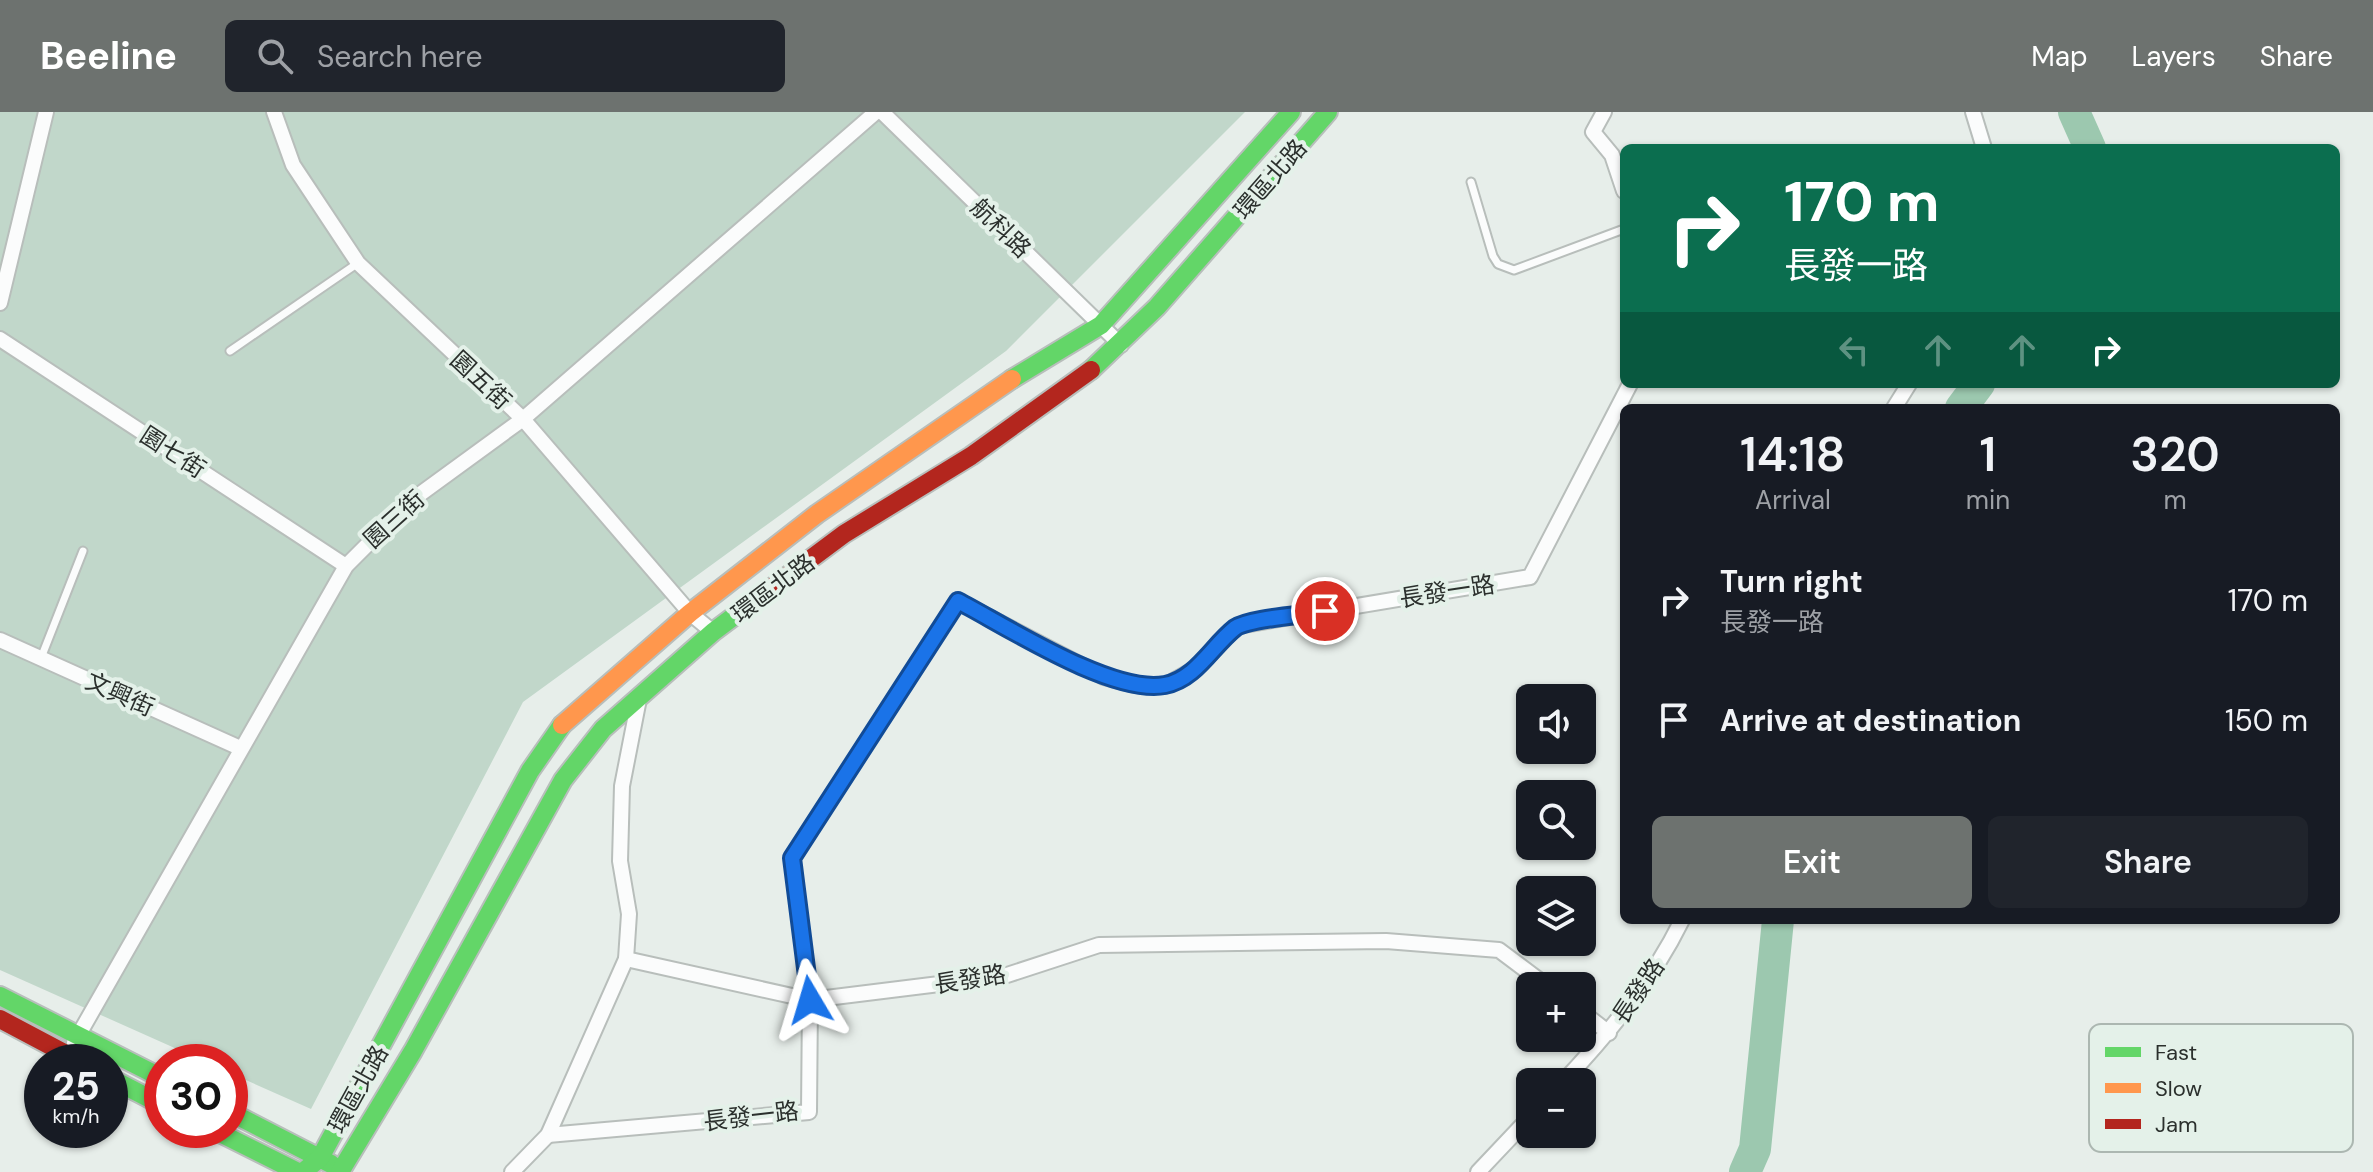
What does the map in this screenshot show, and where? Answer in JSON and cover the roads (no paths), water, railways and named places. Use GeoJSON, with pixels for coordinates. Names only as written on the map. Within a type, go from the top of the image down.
{"type":"FeatureCollection","features":[{"type":"Feature","properties":{"kind":"street"},"geometry":{"type":"LineString","coordinates":[[0,303],[46,112]]}},
{"type":"Feature","properties":{"kind":"street","name":"園五街"},"geometry":{"type":"LineString","coordinates":[[274,112],[293,165],[358,263],[523,419],[690,613],[713,632]]}},
{"type":"Feature","properties":{"kind":"street","name":"航科路"},"geometry":{"type":"LineString","coordinates":[[879,112],[1121,345]]}},
{"type":"Feature","properties":{"kind":"street","name":"園三街"},"geometry":{"type":"LineString","coordinates":[[76,1044],[77,1036],[346,566],[412,500],[523,419],[879,112]]}},
{"type":"Feature","properties":{"kind":"street","name":"環區北路"},"geometry":{"type":"LineString","coordinates":[[320,1158],[538,759],[564,722],[690,613],[895,457],[989,393],[1101,325],[1291,112]]}},
{"type":"Feature","properties":{"kind":"street","name":"環區北路"},"geometry":{"type":"LineString","coordinates":[[341,1171],[413,1051],[563,780],[603,729],[713,632],[844,534],[971,456],[1088,373],[1121,345],[1328,112]]}},
{"type":"Feature","properties":{"kind":"street"},"geometry":{"type":"LineString","coordinates":[[1604,112],[1593,132],[1612,155],[1620,179]]}},
{"type":"Feature","properties":{"kind":"street"},"geometry":{"type":"LineString","coordinates":[[1973,112],[1983,144]]}},
{"type":"Feature","properties":{"kind":"street","name":"園七街"},"geometry":{"type":"LineString","coordinates":[[0,339],[346,566]]}},
{"type":"Feature","properties":{"kind":"street","name":"長發一路"},"geometry":{"type":"LineString","coordinates":[[548,1135],[809,1112],[810,1000],[792,858],[958,601],[1104,677],[1135,685],[1166,685],[1198,667],[1237,626],[1530,577],[1628,388]]}},
{"type":"Feature","properties":{"kind":"street","name":"文興街"},"geometry":{"type":"LineString","coordinates":[[0,640],[240,748]]}},
{"type":"Feature","properties":{"kind":"street"},"geometry":{"type":"LineString","coordinates":[[512,1172],[548,1135],[626,959],[629,914],[620,861],[622,786],[639,699]]}},
{"type":"Feature","properties":{"kind":"street","name":"長發路"},"geometry":{"type":"LineString","coordinates":[[1596,1023],[1609,1033],[1651,975],[1680,924]]}},
{"type":"Feature","properties":{"kind":"street","name":"長發路"},"geometry":{"type":"LineString","coordinates":[[626,959],[810,1000],[1004,976],[1099,945],[1386,941],[1499,950],[1528,972]]}},
{"type":"Feature","properties":{"kind":"street"},"geometry":{"type":"LineString","coordinates":[[0,996],[144,1069]]}},
{"type":"Feature","properties":{"kind":"street"},"geometry":{"type":"LineString","coordinates":[[0,1019],[47,1044]]}},
{"type":"Feature","properties":{"kind":"street"},"geometry":{"type":"LineString","coordinates":[[1576,1068],[1609,1033]]}},
{"type":"Feature","properties":{"kind":"street"},"geometry":{"type":"LineString","coordinates":[[248,1121],[341,1171]]}},
{"type":"Feature","properties":{"kind":"street"},"geometry":{"type":"LineString","coordinates":[[1478,1172],[1516,1132]]}},
{"type":"Feature","properties":{"kind":"street"},"geometry":{"type":"LineString","coordinates":[[248,1146],[301,1172],[320,1158]]}},
{"type":"Feature","properties":{"kind":"lane"},"geometry":{"type":"LineString","coordinates":[[1471,182],[1493,256],[1498,264],[1514,270],[1620,230]]}},
{"type":"Feature","properties":{"kind":"lane"},"geometry":{"type":"LineString","coordinates":[[230,351],[358,263]]}},
{"type":"Feature","properties":{"kind":"lane"},"geometry":{"type":"LineString","coordinates":[[41,658],[83,551]]}},
{"type":"Feature","properties":{"kind":"waterway"},"geometry":{"type":"LineString","coordinates":[[2074,112],[2088,144]]}},
{"type":"Feature","properties":{"kind":"waterway"},"geometry":{"type":"LineString","coordinates":[[1964,404],[1976,388]]}},
{"type":"Feature","properties":{"kind":"waterway"},"geometry":{"type":"LineString","coordinates":[[1745,1172],[1755,1149],[1778,924]]}}]}
